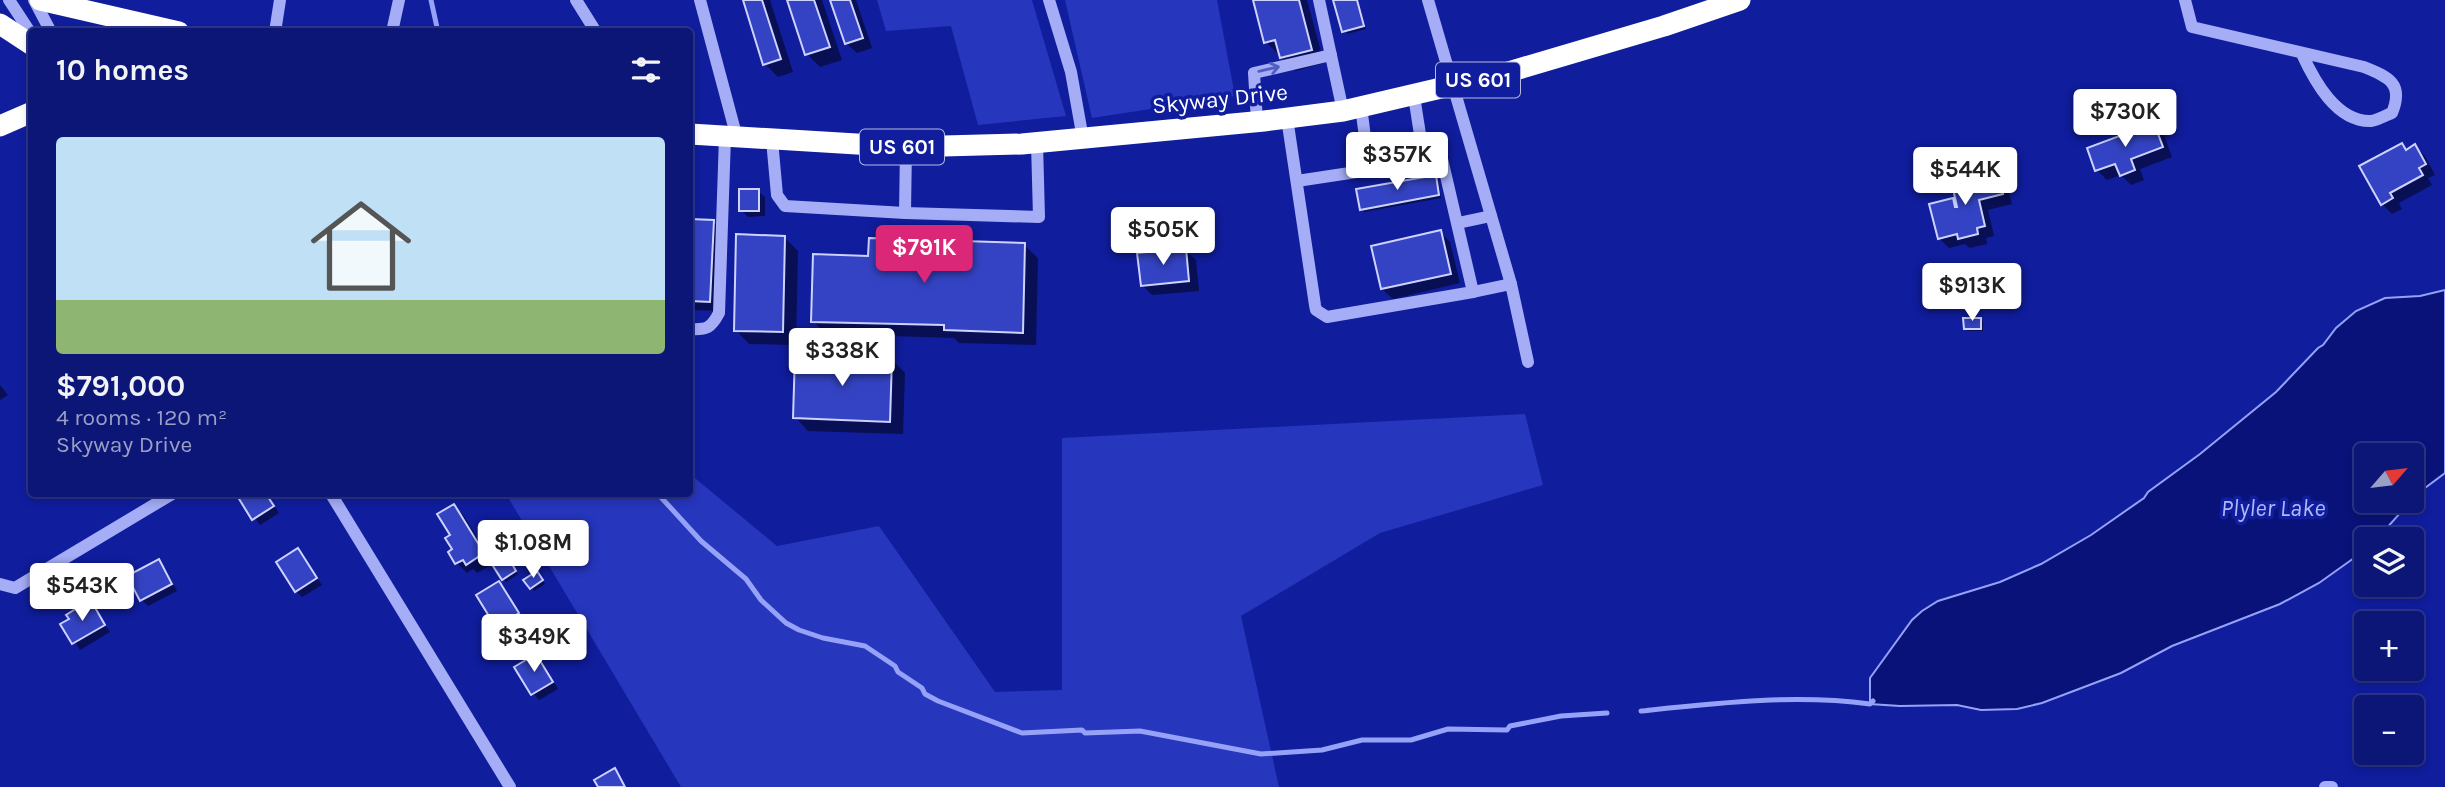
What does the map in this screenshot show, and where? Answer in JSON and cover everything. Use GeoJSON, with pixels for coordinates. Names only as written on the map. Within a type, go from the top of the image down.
{"type":"FeatureCollection","features":[{"type":"Feature","properties":{"kind":"highway"},"geometry":{"type":"LineString","coordinates":[[40,0],[161,28]]}},
{"type":"Feature","properties":{"kind":"highway","name":"Skyway Drive"},"geometry":{"type":"LineString","coordinates":[[693,134],[906,147],[1083,139],[1287,118],[1352,108],[1452,87],[1606,44],[1740,0]]}},
{"type":"Feature","properties":{"kind":"highway"},"geometry":{"type":"LineString","coordinates":[[0,24],[28,43]]}},
{"type":"Feature","properties":{"kind":"highway"},"geometry":{"type":"LineString","coordinates":[[0,126],[28,114]]}},
{"type":"Feature","properties":{"kind":"street"},"geometry":{"type":"LineString","coordinates":[[9,0],[28,29]]}},
{"type":"Feature","properties":{"kind":"street"},"geometry":{"type":"LineString","coordinates":[[34,0],[49,28]]}},
{"type":"Feature","properties":{"kind":"street"},"geometry":{"type":"LineString","coordinates":[[276,28],[280,0]]}},
{"type":"Feature","properties":{"kind":"street"},"geometry":{"type":"LineString","coordinates":[[393,28],[399,0]]}},
{"type":"Feature","properties":{"kind":"street"},"geometry":{"type":"LineString","coordinates":[[576,0],[594,28]]}},
{"type":"Feature","properties":{"kind":"street"},"geometry":{"type":"LineString","coordinates":[[693,329],[705,330],[711,327],[719,313],[731,137],[700,0]]}},
{"type":"Feature","properties":{"kind":"street"},"geometry":{"type":"LineString","coordinates":[[1049,0],[1071,72],[1083,139]]}},
{"type":"Feature","properties":{"kind":"street"},"geometry":{"type":"LineString","coordinates":[[1320,0],[1331,55],[1352,108],[1369,169]]}},
{"type":"Feature","properties":{"kind":"street"},"geometry":{"type":"LineString","coordinates":[[1428,0],[1511,284],[1528,362]]}},
{"type":"Feature","properties":{"kind":"street"},"geometry":{"type":"LineString","coordinates":[[2185,0],[2192,27],[2364,67],[2383,75],[2395,85],[2398,100],[2392,113],[2371,121],[2353,117],[2334,105],[2314,80],[2302,54]]}},
{"type":"Feature","properties":{"kind":"street"},"geometry":{"type":"LineString","coordinates":[[1257,121],[1254,73],[1331,55]]}},
{"type":"Feature","properties":{"kind":"street"},"geometry":{"type":"LineString","coordinates":[[1414,96],[1424,160]]}},
{"type":"Feature","properties":{"kind":"street"},"geometry":{"type":"LineString","coordinates":[[1287,118],[1315,305],[1320,313],[1327,317],[1511,284]]}},
{"type":"Feature","properties":{"kind":"street"},"geometry":{"type":"LineString","coordinates":[[772,140],[776,194],[785,206],[905,214],[1039,217],[1037,142]]}},
{"type":"Feature","properties":{"kind":"street"},"geometry":{"type":"LineString","coordinates":[[905,214],[906,147]]}},
{"type":"Feature","properties":{"kind":"street"},"geometry":{"type":"LineString","coordinates":[[1297,181],[1439,158],[1444,162],[1474,292]]}},
{"type":"Feature","properties":{"kind":"street"},"geometry":{"type":"LineString","coordinates":[[1458,223],[1491,216]]}},
{"type":"Feature","properties":{"kind":"street"},"geometry":{"type":"LineString","coordinates":[[0,584],[15,588],[167,497]]}},
{"type":"Feature","properties":{"kind":"street"},"geometry":{"type":"LineString","coordinates":[[333,497],[510,787]]}},
{"type":"Feature","properties":{"kind":"street"},"geometry":{"type":"LineString","coordinates":[[2325,787],[2332,787]]}},
{"type":"Feature","properties":{"kind":"shaded area"},"geometry":{"type":"Polygon","coordinates":[[[877,0],[1032,0],[1066,116],[978,125],[951,26],[886,31],[877,0]]]}},
{"type":"Feature","properties":{"kind":"shaded area"},"geometry":{"type":"Polygon","coordinates":[[[1065,0],[1217,0],[1235,96],[1092,118],[1065,0]]]}},
{"type":"Feature","properties":{"kind":"shaded area"},"geometry":{"type":"Polygon","coordinates":[[[1525,414],[1543,485],[1380,533],[1241,616],[1279,787],[681,787],[508,497],[693,497],[693,476],[777,546],[879,526],[995,692],[1062,690],[1062,438],[1525,414]]]}},
{"type":"Feature","properties":{"kind":"water","name":"Plyler Lake"},"geometry":{"type":"Polygon","coordinates":[[[2445,290],[2445,473],[2424,489],[2424,443],[2354,443],[2354,513],[2400,513],[2388,527],[2354,527],[2354,558],[2319,583],[2280,604],[2172,646],[2121,673],[2042,703],[2017,709],[1981,710],[1957,705],[1870,704],[1870,678],[1912,620],[1922,611],[1938,601],[2000,582],[2041,564],[2091,535],[2144,498],[2148,492],[2276,392],[2323,345],[2336,328],[2356,311],[2385,298],[2420,296],[2445,290]]]}},
{"type":"Feature","properties":{"kind":"building"},"geometry":{"type":"Polygon","coordinates":[[[743,0],[762,0],[781,59],[763,65],[743,0]]]}},
{"type":"Feature","properties":{"kind":"building"},"geometry":{"type":"Polygon","coordinates":[[[787,0],[814,0],[830,47],[805,55],[787,0]]]}},
{"type":"Feature","properties":{"kind":"building"},"geometry":{"type":"Polygon","coordinates":[[[830,0],[850,0],[863,38],[845,44],[830,0]]]}},
{"type":"Feature","properties":{"kind":"building"},"geometry":{"type":"Polygon","coordinates":[[[1253,0],[1299,0],[1312,50],[1280,58],[1275,40],[1264,43],[1253,0]]]}},
{"type":"Feature","properties":{"kind":"building"},"geometry":{"type":"Polygon","coordinates":[[[1333,0],[1357,0],[1364,26],[1342,32],[1333,0]]]}},
{"type":"Feature","properties":{"kind":"building"},"geometry":{"type":"Polygon","coordinates":[[[2154,123],[2163,147],[2131,159],[2135,170],[2120,176],[2115,164],[2095,171],[2087,148],[2154,123]]]}},
{"type":"Feature","properties":{"kind":"building"},"geometry":{"type":"Polygon","coordinates":[[[2402,143],[2406,150],[2415,144],[2426,164],[2419,168],[2423,175],[2390,193],[2393,198],[2381,205],[2359,166],[2402,143]]]}},
{"type":"Feature","properties":{"kind":"building"},"geometry":{"type":"Polygon","coordinates":[[[1998,173],[2003,194],[1979,200],[1985,226],[1977,228],[1978,234],[1958,239],[1957,234],[1938,239],[1929,204],[1953,198],[1957,207],[1952,184],[1998,173]]]}},
{"type":"Feature","properties":{"kind":"building"},"geometry":{"type":"Polygon","coordinates":[[[1436,175],[1439,195],[1360,210],[1356,189],[1436,175]]]}},
{"type":"Feature","properties":{"kind":"building"},"geometry":{"type":"Polygon","coordinates":[[[739,189],[759,189],[759,211],[739,211],[739,189]]]}},
{"type":"Feature","properties":{"kind":"building"},"geometry":{"type":"Polygon","coordinates":[[[693,219],[714,220],[710,302],[693,301],[693,219]]]}},
{"type":"Feature","properties":{"kind":"building"},"geometry":{"type":"Polygon","coordinates":[[[1441,230],[1451,274],[1381,289],[1371,246],[1441,230]]]}},
{"type":"Feature","properties":{"kind":"building"},"geometry":{"type":"Polygon","coordinates":[[[736,234],[785,236],[783,332],[734,331],[736,234]]]}},
{"type":"Feature","properties":{"kind":"building"},"geometry":{"type":"Polygon","coordinates":[[[869,238],[1025,243],[1023,333],[944,330],[944,325],[811,322],[813,254],[868,256],[869,238]]]}},
{"type":"Feature","properties":{"kind":"building"},"geometry":{"type":"Polygon","coordinates":[[[1186,248],[1189,281],[1141,286],[1137,253],[1186,248]]]}},
{"type":"Feature","properties":{"kind":"building"},"geometry":{"type":"Polygon","coordinates":[[[1963,318],[1981,318],[1981,329],[1964,329],[1963,318]]]}},
{"type":"Feature","properties":{"kind":"building"},"geometry":{"type":"Polygon","coordinates":[[[795,354],[892,358],[890,422],[793,418],[795,354]]]}},
{"type":"Feature","properties":{"kind":"building"},"geometry":{"type":"Polygon","coordinates":[[[238,497],[268,497],[274,506],[252,520],[238,497]]]}},
{"type":"Feature","properties":{"kind":"building"},"geometry":{"type":"Polygon","coordinates":[[[454,504],[484,553],[466,565],[463,560],[455,564],[448,552],[452,549],[445,538],[450,535],[437,514],[454,504]]]}},
{"type":"Feature","properties":{"kind":"building"},"geometry":{"type":"Polygon","coordinates":[[[298,548],[317,578],[295,592],[276,562],[298,548]]]}},
{"type":"Feature","properties":{"kind":"building"},"geometry":{"type":"Polygon","coordinates":[[[508,557],[516,571],[502,580],[493,566],[508,557]]]}},
{"type":"Feature","properties":{"kind":"building"},"geometry":{"type":"Polygon","coordinates":[[[159,559],[172,584],[140,601],[127,576],[159,559]]]}},
{"type":"Feature","properties":{"kind":"building"},"geometry":{"type":"Polygon","coordinates":[[[537,571],[543,580],[530,589],[523,580],[537,571]]]}},
{"type":"Feature","properties":{"kind":"building"},"geometry":{"type":"Polygon","coordinates":[[[499,581],[519,613],[500,625],[496,619],[492,621],[476,595],[499,581]]]}},
{"type":"Feature","properties":{"kind":"building"},"geometry":{"type":"Polygon","coordinates":[[[93,604],[105,625],[72,644],[60,624],[69,619],[66,615],[80,606],[83,610],[93,604]]]}},
{"type":"Feature","properties":{"kind":"building"},"geometry":{"type":"Polygon","coordinates":[[[536,654],[553,682],[531,695],[514,667],[536,654]]]}},
{"type":"Feature","properties":{"kind":"building"},"geometry":{"type":"Polygon","coordinates":[[[615,768],[625,787],[598,787],[594,780],[615,768]]]}},
{"type":"Feature","properties":{"kind":"waterway"},"geometry":{"type":"LineString","coordinates":[[431,0],[437,28]]}},
{"type":"Feature","properties":{"kind":"waterway"},"geometry":{"type":"LineString","coordinates":[[661,497],[701,541],[746,579],[761,600],[786,623],[823,638],[865,646],[895,666],[898,672],[922,688],[925,694],[1022,733],[1140,731],[1261,754],[1322,750],[1362,740],[1411,740],[1448,729],[1507,730],[1510,726],[1561,716],[1607,713]]}},
{"type":"Feature","properties":{"kind":"waterway"},"geometry":{"type":"LineString","coordinates":[[1641,711],[1756,701],[1813,700],[1870,704],[1873,701]]}}]}
